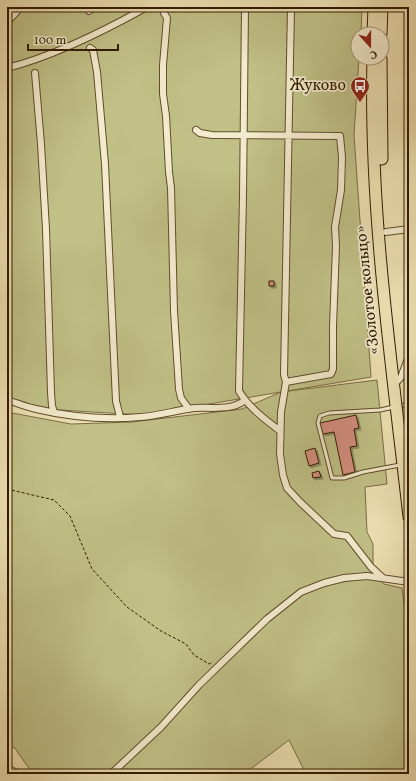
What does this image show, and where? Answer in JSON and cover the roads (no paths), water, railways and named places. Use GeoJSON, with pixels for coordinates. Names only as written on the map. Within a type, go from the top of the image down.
{"type":"FeatureCollection","features":[{"type":"Feature","properties":{"kind":"highway"},"geometry":{"type":"LineString","coordinates":[[373,26],[374,7]]}},
{"type":"Feature","properties":{"kind":"highway"},"geometry":{"type":"LineString","coordinates":[[381,26],[382,7]]}},
{"type":"Feature","properties":{"kind":"highway","name":"«Золотое кольцо»"},"geometry":{"type":"LineString","coordinates":[[373,66],[373,131],[377,212],[398,381],[409,448]]}},
{"type":"Feature","properties":{"kind":"highway","name":"«Золотое кольцо»"},"geometry":{"type":"LineString","coordinates":[[381,66],[380,132],[386,232],[398,381]]}},
{"type":"Feature","properties":{"kind":"highway","name":"«Золотое кольцо»"},"geometry":{"type":"LineString","coordinates":[[403,407],[404,465],[409,518]]}},
{"type":"Feature","properties":{"kind":"street"},"geometry":{"type":"LineString","coordinates":[[7,22],[21,7]]}},
{"type":"Feature","properties":{"kind":"street"},"geometry":{"type":"LineString","coordinates":[[7,68],[26,63],[52,53],[116,24],[147,7]]}},
{"type":"Feature","properties":{"kind":"street"},"geometry":{"type":"LineString","coordinates":[[245,7],[241,343],[239,391],[245,400],[263,418],[280,431]]}},
{"type":"Feature","properties":{"kind":"street"},"geometry":{"type":"LineString","coordinates":[[291,7],[288,132],[290,136],[287,169],[284,375],[286,382],[281,412],[280,431],[280,454],[283,475],[287,488],[300,502],[334,534],[347,536],[371,567],[383,578]]}},
{"type":"Feature","properties":{"kind":"street"},"geometry":{"type":"LineString","coordinates":[[164,13],[167,18],[163,65],[163,94],[166,116],[168,172],[171,188],[176,353],[179,390],[181,398],[189,409]]}},
{"type":"Feature","properties":{"kind":"street"},"geometry":{"type":"LineString","coordinates":[[90,48],[93,50],[97,72],[103,141],[108,206],[116,401],[120,417]]}},
{"type":"Feature","properties":{"kind":"street"},"geometry":{"type":"LineString","coordinates":[[34,73],[41,144],[46,229],[51,392],[54,412]]}},
{"type":"Feature","properties":{"kind":"street"},"geometry":{"type":"LineString","coordinates":[[196,130],[200,133],[212,135],[244,134],[340,136],[342,157],[341,190],[335,227],[336,246],[333,369],[331,374],[286,382]]}},
{"type":"Feature","properties":{"kind":"street"},"geometry":{"type":"LineString","coordinates":[[386,232],[409,229]]}},
{"type":"Feature","properties":{"kind":"street"},"geometry":{"type":"LineString","coordinates":[[398,381],[408,363],[409,356]]}},
{"type":"Feature","properties":{"kind":"street"},"geometry":{"type":"LineString","coordinates":[[7,400],[36,409],[101,418],[140,417],[189,409],[240,405],[245,400]]}},
{"type":"Feature","properties":{"kind":"street"},"geometry":{"type":"LineString","coordinates":[[111,774],[161,727],[199,685],[267,619],[301,592],[324,583],[344,578],[367,576],[409,582]]}},
{"type":"Feature","properties":{"kind":"street"},"geometry":{"type":"LineString","coordinates":[[7,768],[19,774]]}},
{"type":"Feature","properties":{"kind":"lane"},"geometry":{"type":"LineString","coordinates":[[403,407],[329,413],[320,416],[318,423],[332,478],[344,478],[363,472],[404,465]]}},
{"type":"Feature","properties":{"kind":"place","name":"Жуково"},"geometry":{"type":"Point","coordinates":[360,103]}}]}
